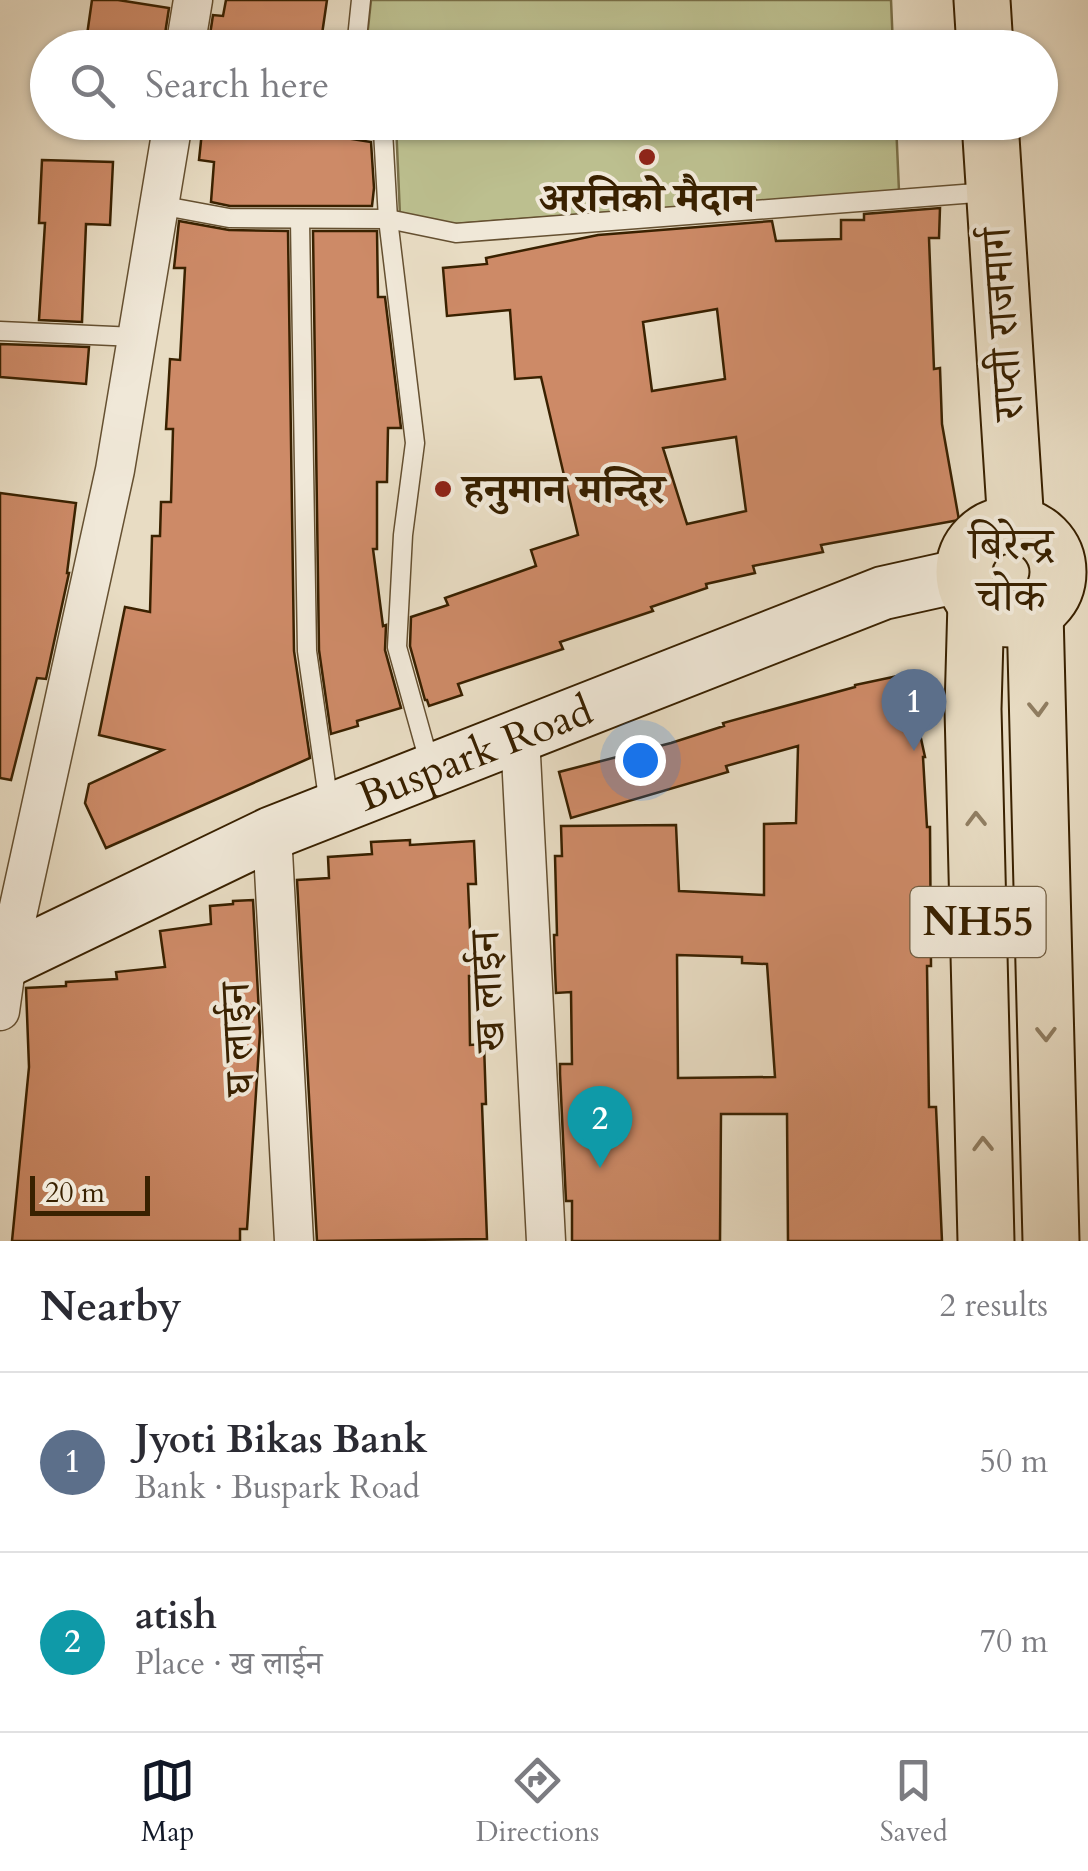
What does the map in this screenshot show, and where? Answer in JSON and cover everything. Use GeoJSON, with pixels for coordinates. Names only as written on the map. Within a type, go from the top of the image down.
{"type":"FeatureCollection","features":[{"type":"Feature","properties":{"kind":"main road"},"geometry":{"type":"LineString","coordinates":[[982,0],[984,30]]}},
{"type":"Feature","properties":{"kind":"main road","name":"राप्ती राजमार्ग"},"geometry":{"type":"LineString","coordinates":[[991,140],[1016,526]]}},
{"type":"Feature","properties":{"kind":"main road"},"geometry":{"type":"LineString","coordinates":[[1016,526],[1038,533],[1053,550],[1072,558],[1058,573],[1052,595],[1035,612],[1004,618],[984,610],[970,589],[965,562],[978,538],[989,530],[1016,526]]}},
{"type":"Feature","properties":{"kind":"main road","name":"Buspark Road"},"geometry":{"type":"LineString","coordinates":[[2,979],[272,833],[883,593],[970,589]]}},
{"type":"Feature","properties":{"kind":"main road","name":"NH55"},"geometry":{"type":"LineString","coordinates":[[970,589],[986,1241]]}},
{"type":"Feature","properties":{"kind":"main road","name":"NH55"},"geometry":{"type":"LineString","coordinates":[[1035,612],[1051,1241]]}},
{"type":"Feature","properties":{"kind":"street"},"geometry":{"type":"LineString","coordinates":[[188,30],[193,0]]}},
{"type":"Feature","properties":{"kind":"street"},"geometry":{"type":"LineString","coordinates":[[2,979],[115,470],[169,140]]}},
{"type":"Feature","properties":{"kind":"street","name":"ख लाईन"},"geometry":{"type":"LineString","coordinates":[[520,736],[546,1241]]}},
{"type":"Feature","properties":{"kind":"street","name":"घ लाईन"},"geometry":{"type":"LineString","coordinates":[[272,833],[294,1241]]}},
{"type":"Feature","properties":{"kind":"lane"},"geometry":{"type":"LineString","coordinates":[[358,30],[361,0]]}},
{"type":"Feature","properties":{"kind":"lane"},"geometry":{"type":"LineString","coordinates":[[384,140],[388,219],[415,444],[403,535],[397,647],[432,770]]}},
{"type":"Feature","properties":{"kind":"lane"},"geometry":{"type":"LineString","coordinates":[[159,205],[230,218],[388,219],[456,233],[995,192]]}},
{"type":"Feature","properties":{"kind":"lane"},"geometry":{"type":"LineString","coordinates":[[300,220],[307,651],[330,810]]}},
{"type":"Feature","properties":{"kind":"lane"},"geometry":{"type":"LineString","coordinates":[[0,331],[136,337]]}},
{"type":"Feature","properties":{"kind":"green space","name":"अरनिको मैदान"},"geometry":{"type":"Polygon","coordinates":[[[371,0],[891,0],[892,30],[368,30],[371,0]]]}},
{"type":"Feature","properties":{"kind":"green space","name":"अरनिको मैदान"},"geometry":{"type":"Polygon","coordinates":[[[397,140],[897,140],[899,191],[454,224],[400,216],[397,140]]]}},
{"type":"Feature","properties":{"kind":"building"},"geometry":{"type":"Polygon","coordinates":[[[92,0],[169,8],[166,30],[88,30],[92,0]]]}},
{"type":"Feature","properties":{"kind":"building"},"geometry":{"type":"Polygon","coordinates":[[[226,0],[327,0],[323,30],[211,30],[213,15],[223,16],[226,0]]]}},
{"type":"Feature","properties":{"kind":"building"},"geometry":{"type":"Polygon","coordinates":[[[201,140],[371,142],[372,206],[230,206],[211,202],[214,162],[199,160],[201,140]]]}},
{"type":"Feature","properties":{"kind":"building"},"geometry":{"type":"Polygon","coordinates":[[[42,160],[113,162],[110,225],[86,224],[82,322],[39,320],[45,223],[39,223],[42,160]]]}},
{"type":"Feature","properties":{"kind":"building"},"geometry":{"type":"Polygon","coordinates":[[[940,208],[939,238],[929,238],[934,369],[940,368],[942,424],[959,520],[821,545],[823,552],[753,566],[755,573],[706,584],[707,588],[651,607],[653,611],[560,642],[563,649],[458,684],[462,695],[429,706],[410,646],[411,617],[448,605],[445,598],[536,566],[531,550],[578,535],[541,377],[515,379],[510,310],[447,316],[443,268],[487,264],[486,258],[598,235],[772,221],[776,241],[841,239],[841,220],[864,220],[864,214],[940,208]],[[717,309],[643,322],[652,391],[725,379],[717,309]],[[736,437],[663,448],[687,524],[746,511],[736,437]]]}},
{"type":"Feature","properties":{"kind":"building"},"geometry":{"type":"Polygon","coordinates":[[[179,221],[229,230],[288,231],[294,651],[310,758],[106,848],[85,803],[89,784],[163,750],[99,735],[125,607],[150,612],[152,536],[160,536],[161,502],[171,502],[173,429],[166,429],[170,359],[180,360],[185,268],[174,268],[179,221]]]}},
{"type":"Feature","properties":{"kind":"building"},"geometry":{"type":"Polygon","coordinates":[[[313,231],[377,231],[378,297],[385,297],[401,428],[388,428],[387,482],[377,482],[377,549],[373,549],[383,626],[386,625],[385,650],[401,708],[357,721],[358,726],[331,734],[319,650],[313,231]]]}},
{"type":"Feature","properties":{"kind":"building"},"geometry":{"type":"Polygon","coordinates":[[[0,344],[89,347],[86,384],[0,377],[0,344]]]}},
{"type":"Feature","properties":{"kind":"building"},"geometry":{"type":"Polygon","coordinates":[[[0,493],[76,503],[69,573],[46,679],[37,678],[11,780],[0,778],[0,493]]]}},
{"type":"Feature","properties":{"kind":"building"},"geometry":{"type":"Polygon","coordinates":[[[907,674],[925,757],[930,827],[929,1107],[936,1107],[942,1241],[788,1241],[787,1114],[721,1114],[720,1241],[572,1241],[572,1201],[566,1201],[560,1074],[560,1064],[572,1064],[571,992],[556,993],[554,935],[555,856],[562,856],[561,826],[676,825],[679,891],[764,895],[764,824],[796,823],[798,746],[726,766],[728,772],[571,818],[559,772],[671,743],[724,726],[723,723],[907,674]],[[677,955],[678,1078],[775,1077],[767,964],[742,963],[742,957],[677,955]]]}},
{"type":"Feature","properties":{"kind":"building"},"geometry":{"type":"Polygon","coordinates":[[[410,840],[410,845],[474,841],[476,884],[468,884],[470,1045],[484,1044],[487,1239],[317,1241],[297,880],[329,878],[328,857],[372,854],[371,842],[410,840]]]}},
{"type":"Feature","properties":{"kind":"building"},"geometry":{"type":"Polygon","coordinates":[[[253,900],[260,1032],[247,1229],[240,1229],[240,1241],[12,1241],[29,1067],[26,988],[117,979],[116,972],[165,967],[160,931],[211,924],[210,906],[253,900]]]}},
{"type":"Feature","properties":{"kind":"place","name":"अरनिको मैदान"},"geometry":{"type":"Point","coordinates":[647,157]}},
{"type":"Feature","properties":{"kind":"place","name":"हनुमान मन्दिर"},"geometry":{"type":"Point","coordinates":[443,489]}},
{"type":"Feature","properties":{"kind":"place","name":"Jyoti Bikas Bank"},"geometry":{"type":"Point","coordinates":[914,751]}},
{"type":"Feature","properties":{"kind":"place","name":"atish"},"geometry":{"type":"Point","coordinates":[600,1168]}},
{"type":"Feature","properties":{"kind":"district","name":"बिरेन्द्र चोक"},"geometry":{"type":"Point","coordinates":[1011,570]}}]}
